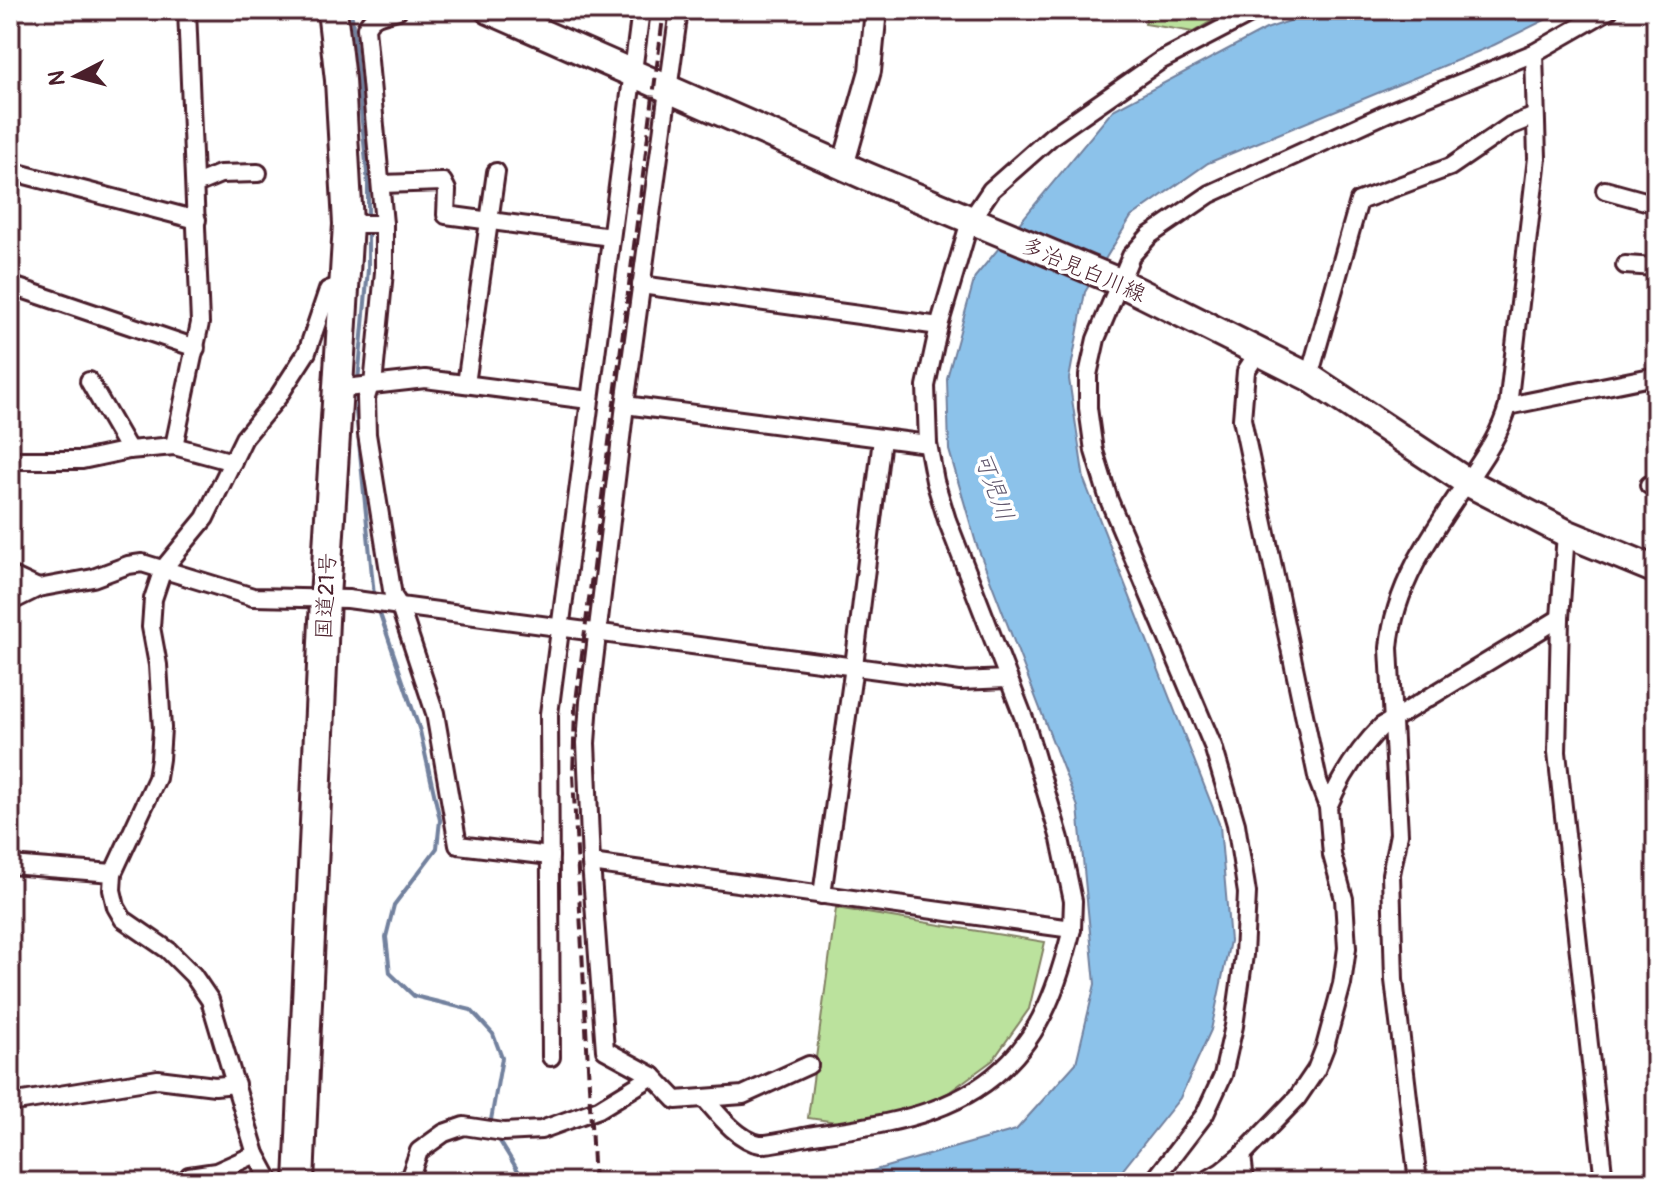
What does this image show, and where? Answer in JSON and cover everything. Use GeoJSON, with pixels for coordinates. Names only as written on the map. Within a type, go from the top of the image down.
{"type":"FeatureCollection","features":[{"type":"Feature","properties":{"kind":"highway","name":"国道21号"},"geometry":{"type":"LineString","coordinates":[[299,1182],[325,598],[348,224],[340,80],[332,10]]}},
{"type":"Feature","properties":{"kind":"main road","name":"多治見白川線"},"geometry":{"type":"LineString","coordinates":[[489,10],[970,221],[1119,282],[1309,377],[1467,482],[1566,533],[1654,567]]}},
{"type":"Feature","properties":{"kind":"street"},"geometry":{"type":"LineString","coordinates":[[174,446],[200,323],[187,10]]}},
{"type":"Feature","properties":{"kind":"street"},"geometry":{"type":"LineString","coordinates":[[398,10],[370,19],[366,28],[384,224],[384,272],[372,385],[366,398],[367,434],[393,596],[400,607],[435,713],[458,845],[550,856]]}},
{"type":"Feature","properties":{"kind":"street"},"geometry":{"type":"LineString","coordinates":[[551,1057],[549,714],[641,10]]}},
{"type":"Feature","properties":{"kind":"street"},"geometry":{"type":"LineString","coordinates":[[679,10],[596,633],[586,743],[591,863],[605,1050],[653,1076],[676,1100],[743,1095],[809,1065]]}},
{"type":"Feature","properties":{"kind":"street"},"geometry":{"type":"LineString","coordinates":[[843,166],[870,71],[876,10]]}},
{"type":"Feature","properties":{"kind":"street"},"geometry":{"type":"LineString","coordinates":[[704,1098],[729,1127],[760,1144],[874,1125],[928,1112],[965,1096],[1004,1068],[1036,1029],[1057,982],[1072,929],[1073,901],[1060,839],[1025,721],[947,520],[935,481],[928,444],[926,386],[939,326],[970,221],[991,190],[1052,136],[1160,61],[1258,10]]}},
{"type":"Feature","properties":{"kind":"street"},"geometry":{"type":"LineString","coordinates":[[1153,1182],[1205,1114],[1223,1075],[1244,955],[1247,893],[1236,824],[1213,746],[1109,500],[1094,451],[1088,408],[1088,375],[1096,339],[1131,256],[1150,235],[1210,194],[1394,110],[1534,53],[1609,10]]}},
{"type":"Feature","properties":{"kind":"street"},"geometry":{"type":"LineString","coordinates":[[1418,1182],[1394,980],[1391,874],[1399,834],[1389,648],[1394,610],[1410,574],[1497,437],[1508,406],[1537,158],[1534,53]]}},
{"type":"Feature","properties":{"kind":"street"},"geometry":{"type":"LineString","coordinates":[[1309,377],[1359,201],[1450,167],[1510,126],[1535,116]]}},
{"type":"Feature","properties":{"kind":"street"},"geometry":{"type":"LineString","coordinates":[[10,171],[197,220]]}},
{"type":"Feature","properties":{"kind":"street"},"geometry":{"type":"LineString","coordinates":[[466,384],[496,172]]}},
{"type":"Feature","properties":{"kind":"street"},"geometry":{"type":"LineString","coordinates":[[196,184],[220,174],[258,173]]}},
{"type":"Feature","properties":{"kind":"street"},"geometry":{"type":"LineString","coordinates":[[381,184],[443,182],[447,190],[446,215],[611,237]]}},
{"type":"Feature","properties":{"kind":"street"},"geometry":{"type":"LineString","coordinates":[[1605,190],[1656,204]]}},
{"type":"Feature","properties":{"kind":"street"},"geometry":{"type":"LineString","coordinates":[[348,224],[384,224]]}},
{"type":"Feature","properties":{"kind":"street"},"geometry":{"type":"LineString","coordinates":[[1625,265],[1656,267]]}},
{"type":"Feature","properties":{"kind":"street"},"geometry":{"type":"LineString","coordinates":[[271,1182],[256,1154],[210,1000],[193,975],[168,950],[123,919],[112,890],[113,873],[157,778],[162,728],[158,665],[151,627],[153,599],[163,569],[205,518],[244,438],[278,397],[307,352],[328,290],[344,284]]}},
{"type":"Feature","properties":{"kind":"street"},"geometry":{"type":"LineString","coordinates":[[10,285],[196,348]]}},
{"type":"Feature","properties":{"kind":"street"},"geometry":{"type":"LineString","coordinates":[[641,285],[939,326]]}},
{"type":"Feature","properties":{"kind":"street"},"geometry":{"type":"LineString","coordinates":[[1204,1182],[1242,1155],[1297,1098],[1316,1070],[1342,984],[1347,948],[1344,899],[1332,855],[1328,807],[1318,781],[1242,419],[1246,371],[1259,351]]}},
{"type":"Feature","properties":{"kind":"street"},"geometry":{"type":"LineString","coordinates":[[1508,406],[1656,376]]}},
{"type":"Feature","properties":{"kind":"street"},"geometry":{"type":"LineString","coordinates":[[337,389],[425,379],[589,400]]}},
{"type":"Feature","properties":{"kind":"street"},"geometry":{"type":"LineString","coordinates":[[89,381],[129,450]]}},
{"type":"Feature","properties":{"kind":"street"},"geometry":{"type":"LineString","coordinates":[[625,405],[928,444]]}},
{"type":"Feature","properties":{"kind":"street"},"geometry":{"type":"LineString","coordinates":[[822,895],[882,439]]}},
{"type":"Feature","properties":{"kind":"street"},"geometry":{"type":"LineString","coordinates":[[10,460],[82,460],[129,450],[174,446],[233,462]]}},
{"type":"Feature","properties":{"kind":"street"},"geometry":{"type":"LineString","coordinates":[[1566,533],[1560,618],[1557,752],[1604,1182]]}},
{"type":"Feature","properties":{"kind":"street"},"geometry":{"type":"LineString","coordinates":[[10,602],[38,588],[93,578],[142,563],[253,597],[325,598],[960,681],[1007,679]]}},
{"type":"Feature","properties":{"kind":"street"},"geometry":{"type":"LineString","coordinates":[[10,575],[38,588]]}},
{"type":"Feature","properties":{"kind":"street"},"geometry":{"type":"LineString","coordinates":[[1328,807],[1337,785],[1360,748],[1382,726],[1560,618]]}},
{"type":"Feature","properties":{"kind":"street"},"geometry":{"type":"LineString","coordinates":[[591,863],[1072,929]]}},
{"type":"Feature","properties":{"kind":"street"},"geometry":{"type":"LineString","coordinates":[[10,865],[113,873]]}},
{"type":"Feature","properties":{"kind":"street"},"geometry":{"type":"LineString","coordinates":[[408,1182],[419,1151],[444,1133],[464,1126],[503,1132],[541,1130],[599,1109],[653,1076]]}},
{"type":"Feature","properties":{"kind":"street"},"geometry":{"type":"LineString","coordinates":[[10,1103],[158,1079],[215,1086],[236,1084]]}},
{"type":"Feature","properties":{"kind":"street"},"geometry":{"type":"LineString","coordinates":[[185,1182],[189,1176],[216,1172],[256,1154]]}},
{"type":"Feature","properties":{"kind":"street"},"geometry":{"type":"LineString","coordinates":[[1242,1155],[1245,1182]]}},
{"type":"Feature","properties":{"kind":"green space"},"geometry":{"type":"Polygon","coordinates":[[[1147,10],[1230,10],[1193,32],[1145,24],[1147,10]]]}},
{"type":"Feature","properties":{"kind":"green space"},"geometry":{"type":"Polygon","coordinates":[[[836,908],[1045,942],[1029,1009],[993,1060],[948,1093],[913,1110],[851,1124],[808,1118],[836,908]]]}},
{"type":"Feature","properties":{"kind":"water","name":"可児川"},"geometry":{"type":"Polygon","coordinates":[[[1322,10],[1565,10],[1494,45],[1208,163],[1131,217],[1085,292],[1069,379],[1084,480],[1220,826],[1230,941],[1211,1030],[1180,1098],[1113,1182],[821,1182],[840,1180],[1016,1130],[1076,1063],[1095,984],[1078,807],[976,543],[949,450],[947,378],[975,277],[1113,110],[1266,29],[1322,10]]]}},
{"type":"Feature","properties":{"kind":"waterway"},"geometry":{"type":"LineString","coordinates":[[352,17],[368,184],[368,218]]}},
{"type":"Feature","properties":{"kind":"waterway"},"geometry":{"type":"LineString","coordinates":[[358,381],[368,269],[368,226]]}},
{"type":"Feature","properties":{"kind":"waterway"},"geometry":{"type":"LineString","coordinates":[[357,390],[356,411],[374,596]]}},
{"type":"Feature","properties":{"kind":"waterway"},"geometry":{"type":"LineString","coordinates":[[378,608],[420,731],[440,820],[437,848],[394,905],[386,937],[390,973],[414,996],[471,1010],[493,1034],[502,1058],[491,1120],[493,1127]]}},
{"type":"Feature","properties":{"kind":"waterway"},"geometry":{"type":"LineString","coordinates":[[496,1135],[525,1182]]}},
{"type":"Feature","properties":{"kind":"railway"},"geometry":{"type":"LineString","coordinates":[[594,1182],[573,775],[575,709],[664,10]]}}]}
